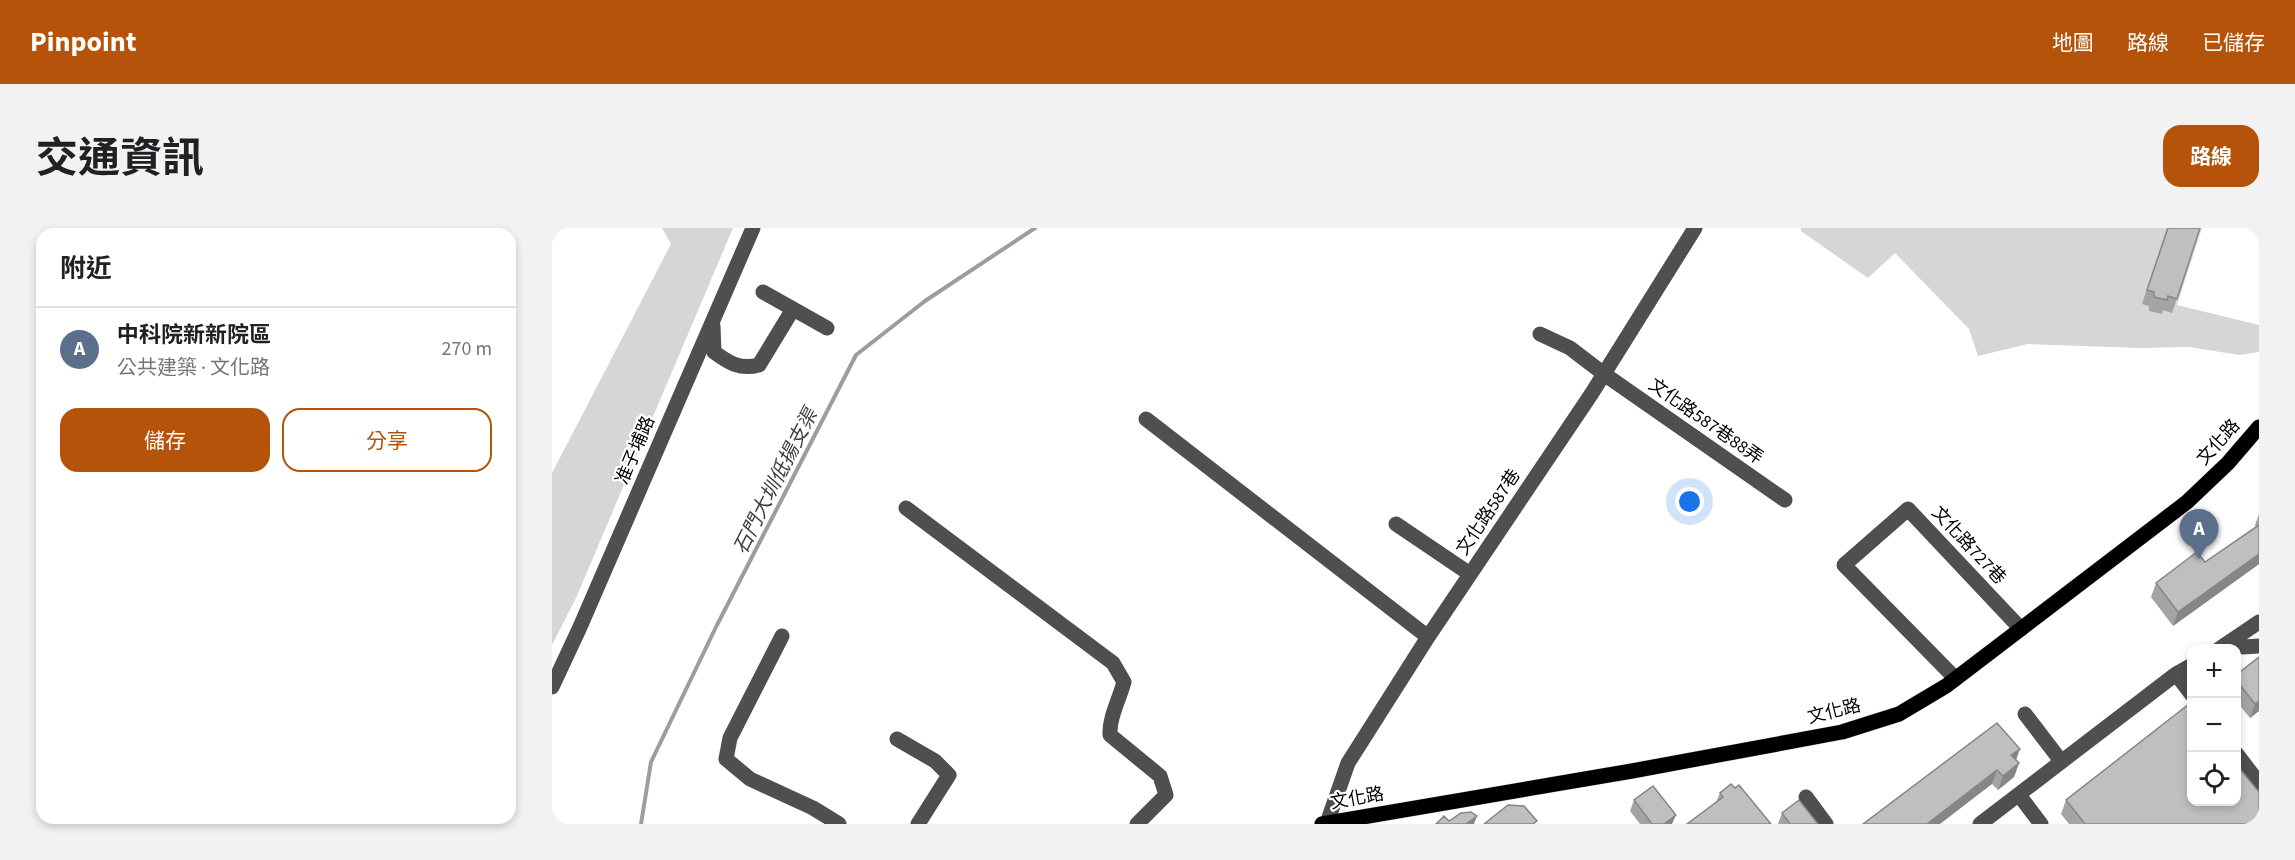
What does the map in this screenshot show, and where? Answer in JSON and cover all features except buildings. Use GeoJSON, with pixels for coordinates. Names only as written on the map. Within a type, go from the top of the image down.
{"type":"FeatureCollection","features":[{"type":"Feature","properties":{"kind":"main road","name":"文化路"},"geometry":{"type":"LineString","coordinates":[[1325,824],[1842,732],[1899,714],[1955,678],[2187,502],[2228,463],[2259,427]]}},
{"type":"Feature","properties":{"kind":"lane","name":"准子埔路"},"geometry":{"type":"LineString","coordinates":[[552,687],[753,228]]}},
{"type":"Feature","properties":{"kind":"lane","name":"文化路587巷"},"geometry":{"type":"LineString","coordinates":[[1325,824],[1348,763],[1428,637],[1604,374],[1695,228]]}},
{"type":"Feature","properties":{"kind":"lane"},"geometry":{"type":"LineString","coordinates":[[763,292],[827,328]]}},
{"type":"Feature","properties":{"kind":"lane"},"geometry":{"type":"LineString","coordinates":[[713,320],[714,352],[731,365],[749,368],[759,365],[793,309]]}},
{"type":"Feature","properties":{"kind":"lane","name":"文化路587巷88弄"},"geometry":{"type":"LineString","coordinates":[[1540,334],[1570,348],[1785,500]]}},
{"type":"Feature","properties":{"kind":"lane"},"geometry":{"type":"LineString","coordinates":[[1146,419],[1428,637]]}},
{"type":"Feature","properties":{"kind":"lane"},"geometry":{"type":"LineString","coordinates":[[906,508],[1113,663],[1124,682],[1117,708],[1109,723],[1110,735],[1161,776],[1166,795],[1137,824]]}},
{"type":"Feature","properties":{"kind":"lane","name":"文化路727巷"},"geometry":{"type":"LineString","coordinates":[[1955,678],[1844,565],[1908,509],[2021,629]]}},
{"type":"Feature","properties":{"kind":"lane"},"geometry":{"type":"LineString","coordinates":[[1396,525],[1470,574]]}},
{"type":"Feature","properties":{"kind":"lane"},"geometry":{"type":"LineString","coordinates":[[2226,644],[2259,622]]}},
{"type":"Feature","properties":{"kind":"lane"},"geometry":{"type":"LineString","coordinates":[[782,636],[730,738],[726,759],[750,779],[813,808],[839,824]]}},
{"type":"Feature","properties":{"kind":"lane"},"geometry":{"type":"LineString","coordinates":[[2241,647],[2259,646]]}},
{"type":"Feature","properties":{"kind":"lane"},"geometry":{"type":"LineString","coordinates":[[1980,824],[2175,674],[2187,668]]}},
{"type":"Feature","properties":{"kind":"lane"},"geometry":{"type":"LineString","coordinates":[[2175,674],[2187,689]]}},
{"type":"Feature","properties":{"kind":"lane"},"geometry":{"type":"LineString","coordinates":[[2025,714],[2061,761]]}},
{"type":"Feature","properties":{"kind":"lane"},"geometry":{"type":"LineString","coordinates":[[897,739],[935,761],[949,775],[918,824]]}},
{"type":"Feature","properties":{"kind":"lane"},"geometry":{"type":"LineString","coordinates":[[2241,760],[2259,783]]}},
{"type":"Feature","properties":{"kind":"lane"},"geometry":{"type":"LineString","coordinates":[[2019,795],[2041,824]]}},
{"type":"Feature","properties":{"kind":"lane"},"geometry":{"type":"LineString","coordinates":[[1806,797],[1826,824]]}},
{"type":"Feature","properties":{"kind":"shaded area"},"geometry":{"type":"Polygon","coordinates":[[[662,228],[733,228],[576,598],[552,645],[552,473],[671,244],[662,228]]]}},
{"type":"Feature","properties":{"kind":"shaded area"},"geometry":{"type":"Polygon","coordinates":[[[1801,228],[2202,228],[2177,305],[2259,325],[2259,352],[2239,355],[2189,347],[2140,348],[2028,344],[1978,356],[1969,329],[1895,253],[1868,278],[1801,231],[1801,228]]]}},
{"type":"Feature","properties":{"kind":"waterway","name":"石門大圳低揚支渠"},"geometry":{"type":"LineString","coordinates":[[641,824],[651,762],[716,627],[856,355],[925,301],[1035,228]]}},
{"type":"Feature","properties":{"kind":"place","name":"中科院新新院區"},"geometry":{"type":"Point","coordinates":[2199,559]}}]}
